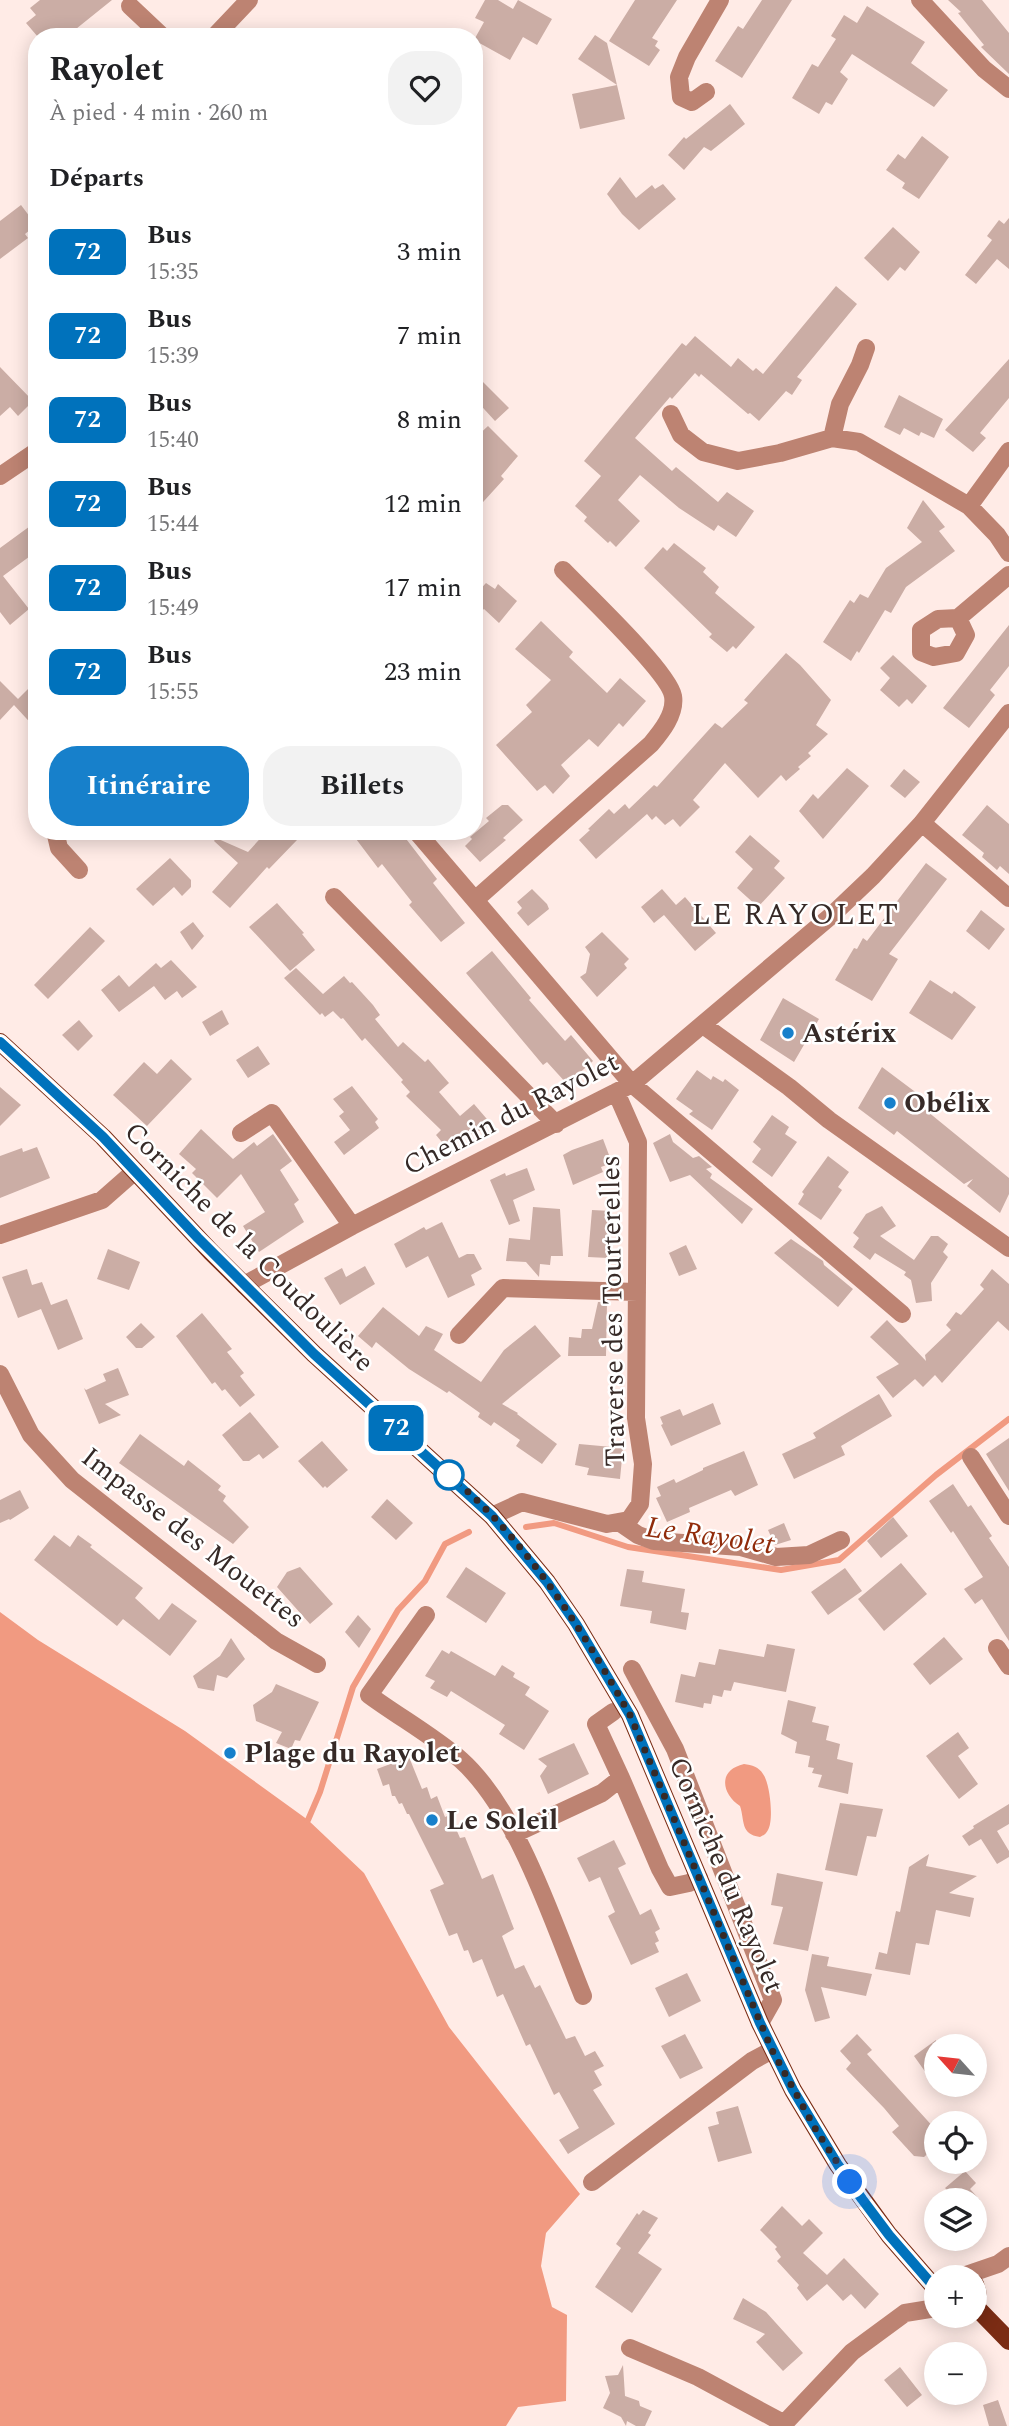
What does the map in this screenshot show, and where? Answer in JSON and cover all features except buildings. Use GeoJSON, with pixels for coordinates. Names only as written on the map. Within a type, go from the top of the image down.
{"type":"FeatureCollection","features":[{"type":"Feature","properties":{"kind":"main road","name":"Corniche de la Coudoulière"},"geometry":{"type":"LineString","coordinates":[[0,1042],[94,1129],[314,1354],[492,1516]]}},
{"type":"Feature","properties":{"kind":"main road","name":"Corniche du Rayolet"},"geometry":{"type":"LineString","coordinates":[[492,1516],[547,1582],[611,1681],[630,1715],[772,2050],[838,2165],[924,2275]]}},
{"type":"Feature","properties":{"kind":"main road","name":"Corniche du Rayolet"},"geometry":{"type":"LineString","coordinates":[[909,2258],[924,2267]]}},
{"type":"Feature","properties":{"kind":"main road"},"geometry":{"type":"LineString","coordinates":[[987,2318],[1009,2342]]}},
{"type":"Feature","properties":{"kind":"street"},"geometry":{"type":"LineString","coordinates":[[223,28],[249,0]]}},
{"type":"Feature","properties":{"kind":"street"},"geometry":{"type":"LineString","coordinates":[[706,92],[692,102],[681,97],[679,77],[687,57],[720,0]]}},
{"type":"Feature","properties":{"kind":"street"},"geometry":{"type":"LineString","coordinates":[[920,0],[984,69],[1009,89]]}},
{"type":"Feature","properties":{"kind":"street"},"geometry":{"type":"LineString","coordinates":[[130,6],[153,28]]}},
{"type":"Feature","properties":{"kind":"street"},"geometry":{"type":"LineString","coordinates":[[832,438],[840,404],[866,348]]}},
{"type":"Feature","properties":{"kind":"street"},"geometry":{"type":"LineString","coordinates":[[671,414],[681,435],[703,452],[738,461],[780,453],[832,438],[859,442],[969,506],[997,535],[1009,553]]}},
{"type":"Feature","properties":{"kind":"street"},"geometry":{"type":"LineString","coordinates":[[969,506],[1009,451]]}},
{"type":"Feature","properties":{"kind":"street"},"geometry":{"type":"LineString","coordinates":[[0,476],[28,457]]}},
{"type":"Feature","properties":{"kind":"street"},"geometry":{"type":"LineString","coordinates":[[475,900],[651,744],[667,724],[674,697],[663,674],[563,570]]}},
{"type":"Feature","properties":{"kind":"street"},"geometry":{"type":"LineString","coordinates":[[958,618],[1009,575]]}},
{"type":"Feature","properties":{"kind":"street","name":"Chemin du Rayolet"},"geometry":{"type":"LineString","coordinates":[[244,1285],[352,1226],[624,1088],[832,915],[922,823],[1009,713]]}},
{"type":"Feature","properties":{"kind":"street"},"geometry":{"type":"LineString","coordinates":[[922,823],[1009,898]]}},
{"type":"Feature","properties":{"kind":"street"},"geometry":{"type":"LineString","coordinates":[[57,840],[59,848],[79,870]]}},
{"type":"Feature","properties":{"kind":"street"},"geometry":{"type":"LineString","coordinates":[[424,840],[475,900],[624,1088],[902,1314]]}},
{"type":"Feature","properties":{"kind":"street"},"geometry":{"type":"LineString","coordinates":[[334,897],[556,1124]]}},
{"type":"Feature","properties":{"kind":"street"},"geometry":{"type":"LineString","coordinates":[[703,1025],[789,1087],[829,1120],[1009,1248]]}},
{"type":"Feature","properties":{"kind":"street","name":"Traverse des Tourterelles"},"geometry":{"type":"LineString","coordinates":[[619,1522],[629,1520],[640,1504],[643,1464],[636,1418],[638,1142],[624,1088]]}},
{"type":"Feature","properties":{"kind":"street"},"geometry":{"type":"LineString","coordinates":[[241,1133],[272,1113],[352,1226]]}},
{"type":"Feature","properties":{"kind":"street"},"geometry":{"type":"LineString","coordinates":[[0,1235],[102,1200],[135,1171]]}},
{"type":"Feature","properties":{"kind":"street"},"geometry":{"type":"LineString","coordinates":[[459,1335],[503,1288],[637,1292]]}},
{"type":"Feature","properties":{"kind":"street","name":"Impasse des Mouettes"},"geometry":{"type":"LineString","coordinates":[[0,1374],[32,1435],[72,1480],[276,1640],[317,1664]]}},
{"type":"Feature","properties":{"kind":"street"},"geometry":{"type":"LineString","coordinates":[[971,1457],[1009,1516]]}},
{"type":"Feature","properties":{"kind":"street"},"geometry":{"type":"LineString","coordinates":[[492,1516],[522,1502],[607,1524],[619,1522],[638,1535],[654,1541],[741,1547],[776,1558],[809,1555],[841,1540]]}},
{"type":"Feature","properties":{"kind":"street"},"geometry":{"type":"LineString","coordinates":[[426,1615],[369,1695],[461,1760],[488,1789],[525,1854],[583,1996]]}},
{"type":"Feature","properties":{"kind":"street"},"geometry":{"type":"LineString","coordinates":[[997,1648],[1009,1666]]}},
{"type":"Feature","properties":{"kind":"street"},"geometry":{"type":"LineString","coordinates":[[632,1669],[675,1749],[773,2000],[760,2023]]}},
{"type":"Feature","properties":{"kind":"street"},"geometry":{"type":"LineString","coordinates":[[612,1712],[596,1724],[660,1869],[670,1887],[699,1878]]}},
{"type":"Feature","properties":{"kind":"street"},"geometry":{"type":"LineString","coordinates":[[514,1834],[602,1793],[621,1778]]}},
{"type":"Feature","properties":{"kind":"street"},"geometry":{"type":"LineString","coordinates":[[592,2182],[752,2061],[772,2050]]}},
{"type":"Feature","properties":{"kind":"street"},"geometry":{"type":"LineString","coordinates":[[987,2268],[1009,2256]]}},
{"type":"Feature","properties":{"kind":"street"},"geometry":{"type":"LineString","coordinates":[[630,2348],[698,2377],[783,2425],[852,2352],[905,2313],[924,2310]]}},
{"type":"Feature","properties":{"kind":"shaded area"},"geometry":{"type":"Polygon","coordinates":[[[0,1612],[38,1640],[185,1731],[308,1820],[364,1873],[449,2027],[580,2194],[546,2233],[541,2266],[552,2307],[567,2315],[566,2401],[518,2407],[506,2426],[0,2426],[0,1612]]]}},
{"type":"Feature","properties":{"kind":"shaded area"},"geometry":{"type":"Polygon","coordinates":[[[744,1764],[759,1770],[768,1785],[770,1825],[760,1837],[746,1830],[740,1806],[726,1789],[726,1776],[744,1764]]]}},
{"type":"Feature","properties":{"kind":"waterway","name":"Le Rayolet"},"geometry":{"type":"LineString","coordinates":[[526,1527],[554,1523],[628,1547],[781,1570],[839,1560],[936,1475],[1009,1419]]}},
{"type":"Feature","properties":{"kind":"waterway","name":"Le Rayolet"},"geometry":{"type":"LineString","coordinates":[[308,1820],[320,1792],[353,1687],[398,1610],[425,1581],[445,1544],[469,1532]]}},
{"type":"Feature","properties":{"kind":"bus line","name":"72"},"geometry":{"type":"LineString","coordinates":[[0,1042],[103,1137],[198,1238],[314,1354],[492,1516],[547,1582],[576,1624],[630,1715],[760,2023],[793,2090],[838,2165],[889,2235],[924,2276]]}},
{"type":"Feature","properties":{"kind":"place","name":"Astérix"},"geometry":{"type":"Point","coordinates":[788,1033]}},
{"type":"Feature","properties":{"kind":"place","name":"Obélix"},"geometry":{"type":"Point","coordinates":[890,1103]}},
{"type":"Feature","properties":{"kind":"place","name":"Plage du Rayolet"},"geometry":{"type":"Point","coordinates":[230,1753]}},
{"type":"Feature","properties":{"kind":"place","name":"Le Soleil"},"geometry":{"type":"Point","coordinates":[432,1820]}},
{"type":"Feature","properties":{"kind":"district","name":"LE RAYOLET"},"geometry":{"type":"Point","coordinates":[796,915]}},
{"type":"Feature","properties":{"kind":"route"},"geometry":{"type":"LineString","coordinates":[[449,1475],[514,1540],[576,1624],[611,1681],[630,1715],[772,2050],[816,2130],[850,2182]]}}]}
